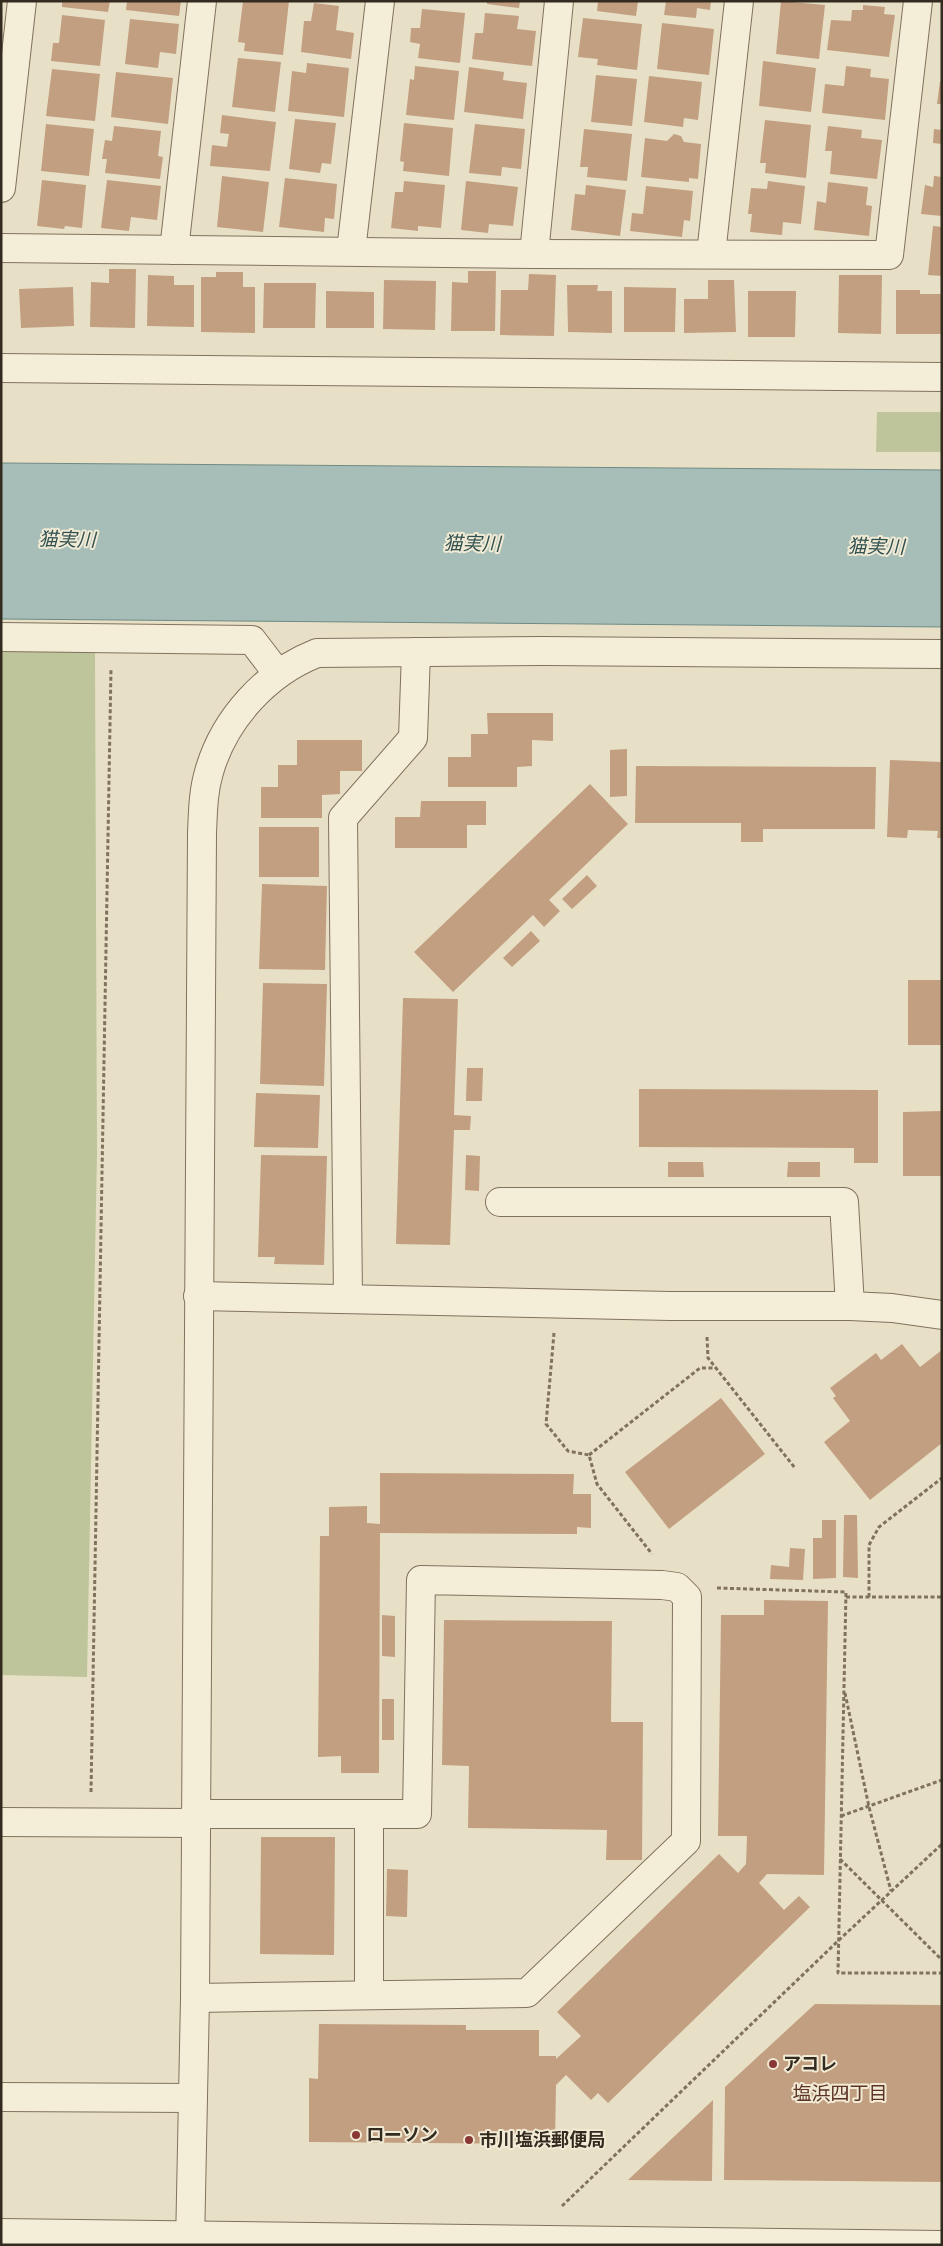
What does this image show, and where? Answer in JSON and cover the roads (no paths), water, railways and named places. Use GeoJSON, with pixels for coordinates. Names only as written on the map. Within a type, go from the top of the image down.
{"type":"FeatureCollection","features":[{"type":"Feature","properties":{"kind":"street"},"geometry":{"type":"LineString","coordinates":[[1,188],[10,33],[22,1]]}},
{"type":"Feature","properties":{"kind":"street"},"geometry":{"type":"LineString","coordinates":[[174,250],[202,1]]}},
{"type":"Feature","properties":{"kind":"street"},"geometry":{"type":"LineString","coordinates":[[352,251],[380,1]]}},
{"type":"Feature","properties":{"kind":"street"},"geometry":{"type":"LineString","coordinates":[[534,254],[559,1]]}},
{"type":"Feature","properties":{"kind":"street"},"geometry":{"type":"LineString","coordinates":[[711,254],[739,1]]}},
{"type":"Feature","properties":{"kind":"street"},"geometry":{"type":"LineString","coordinates":[[1,248],[534,254],[889,255],[918,1]]}},
{"type":"Feature","properties":{"kind":"street"},"geometry":{"type":"LineString","coordinates":[[1,368],[942,377]]}},
{"type":"Feature","properties":{"kind":"street"},"geometry":{"type":"LineString","coordinates":[[1,637],[252,640],[278,674]]}},
{"type":"Feature","properties":{"kind":"street"},"geometry":{"type":"LineString","coordinates":[[190,2240],[195,1998],[198,1296],[204,800],[209,771],[221,742],[254,694],[296,661],[317,653],[543,650],[942,654]]}},
{"type":"Feature","properties":{"kind":"street"},"geometry":{"type":"LineString","coordinates":[[348,1299],[343,818],[413,738],[413,652]]}},
{"type":"Feature","properties":{"kind":"street"},"geometry":{"type":"LineString","coordinates":[[500,1202],[844,1202],[850,1306]]}},
{"type":"Feature","properties":{"kind":"street"},"geometry":{"type":"LineString","coordinates":[[198,1296],[850,1306],[892,1308],[942,1315]]}},
{"type":"Feature","properties":{"kind":"street"},"geometry":{"type":"LineString","coordinates":[[1,1822],[91,1822],[417,1814],[421,1580],[677,1587],[687,1597],[686,1841],[527,1993],[195,1998]]}},
{"type":"Feature","properties":{"kind":"street"},"geometry":{"type":"LineString","coordinates":[[369,1995],[370,1815]]}},
{"type":"Feature","properties":{"kind":"street"},"geometry":{"type":"LineString","coordinates":[[1,2097],[192,2098]]}},
{"type":"Feature","properties":{"kind":"street"},"geometry":{"type":"LineString","coordinates":[[1,2233],[190,2240],[941,2245]]}},
{"type":"Feature","properties":{"kind":"water","name":"猫実川"},"geometry":{"type":"Polygon","coordinates":[[[1,463],[942,470],[942,627],[1,619],[1,463]]]}},
{"type":"Feature","properties":{"kind":"place","name":"アコレ"},"geometry":{"type":"Point","coordinates":[773,2064]}},
{"type":"Feature","properties":{"kind":"place","name":"ローソン"},"geometry":{"type":"Point","coordinates":[356,2135]}},
{"type":"Feature","properties":{"kind":"place","name":"市川塩浜郵便局"},"geometry":{"type":"Point","coordinates":[469,2140]}},
{"type":"Feature","properties":{"kind":"district","name":"塩浜四丁目"},"geometry":{"type":"Point","coordinates":[840,2093]}}]}
